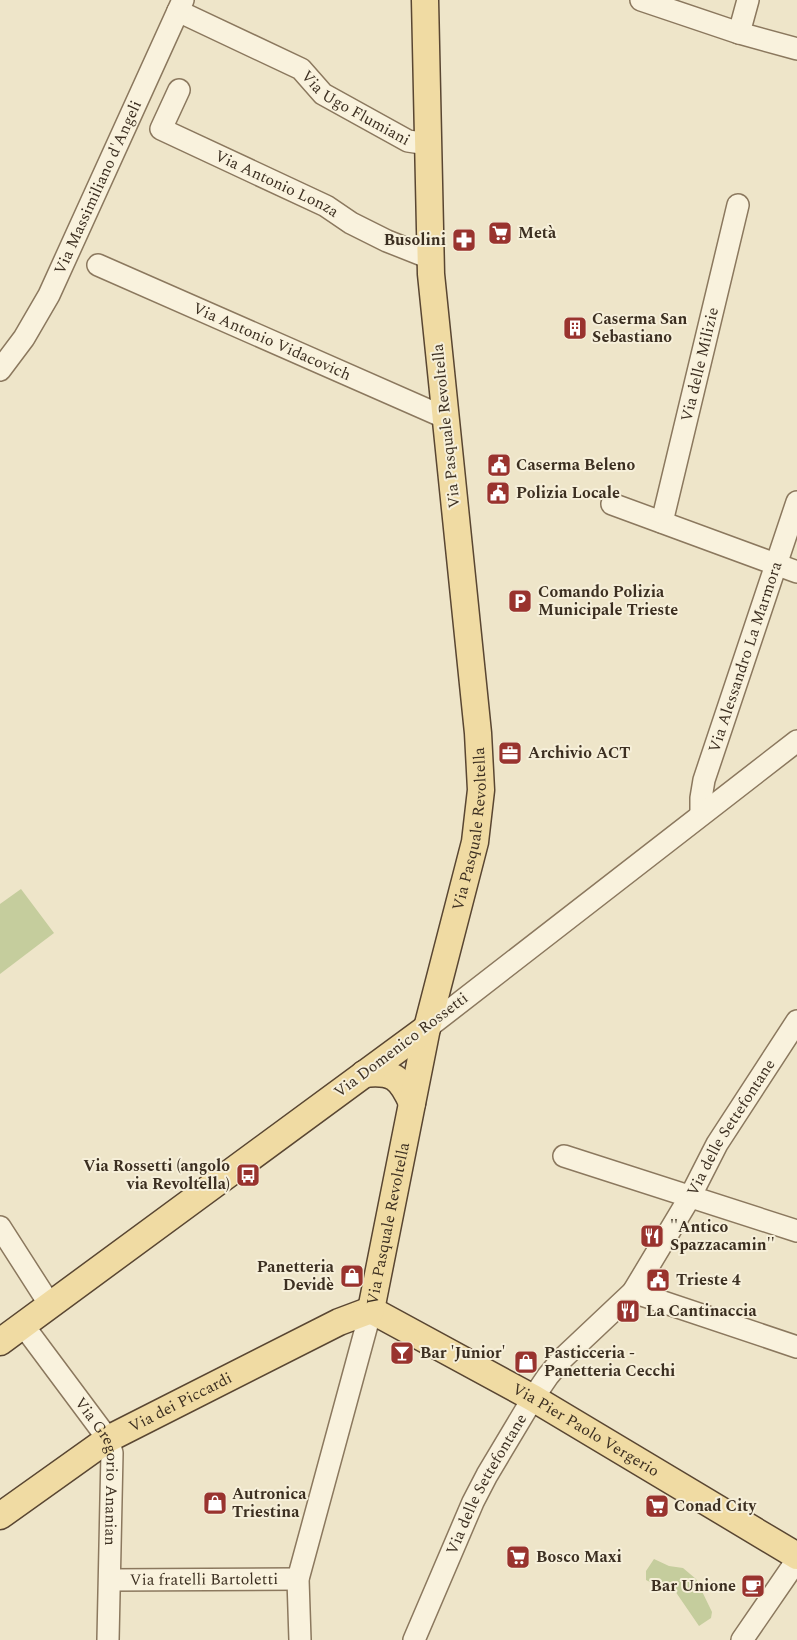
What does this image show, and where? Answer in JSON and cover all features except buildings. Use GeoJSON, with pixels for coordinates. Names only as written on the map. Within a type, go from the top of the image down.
{"type":"FeatureCollection","features":[{"type":"Feature","properties":{"kind":"main road","name":"Via Pasquale Revoltella"},"geometry":{"type":"LineString","coordinates":[[371,1310],[427,1028],[474,842],[481,790],[478,733],[430,258],[425,0]]}},
{"type":"Feature","properties":{"kind":"main road","name":"Via Domenico Rossetti"},"geometry":{"type":"LineString","coordinates":[[0,1342],[427,1028]]}},
{"type":"Feature","properties":{"kind":"main road"},"geometry":{"type":"LineString","coordinates":[[364,1074],[378,1072],[390,1074],[397,1078],[412,1103]]}},
{"type":"Feature","properties":{"kind":"main road","name":"Via Pier Paolo Vergerio"},"geometry":{"type":"LineString","coordinates":[[371,1310],[533,1398],[797,1558]]}},
{"type":"Feature","properties":{"kind":"main road","name":"Via dei Piccardi"},"geometry":{"type":"LineString","coordinates":[[0,1516],[108,1439],[339,1322],[371,1310]]}},
{"type":"Feature","properties":{"kind":"street"},"geometry":{"type":"LineString","coordinates":[[739,33],[748,0]]}},
{"type":"Feature","properties":{"kind":"street"},"geometry":{"type":"LineString","coordinates":[[653,2],[739,33],[797,49]]}},
{"type":"Feature","properties":{"kind":"street","name":"Via Ugo Flumiani"},"geometry":{"type":"LineString","coordinates":[[180,6],[301,69],[323,94],[408,141],[428,144]]}},
{"type":"Feature","properties":{"kind":"street","name":"Via Massimiliano d'Angeli"},"geometry":{"type":"LineString","coordinates":[[0,370],[24,338],[49,294],[180,6]]}},
{"type":"Feature","properties":{"kind":"street","name":"Via Antonio Lonza"},"geometry":{"type":"LineString","coordinates":[[179,90],[161,129],[326,206],[351,223],[386,241],[430,258]]}},
{"type":"Feature","properties":{"kind":"street","name":"Via delle Milizie"},"geometry":{"type":"LineString","coordinates":[[662,522],[738,205]]}},
{"type":"Feature","properties":{"kind":"street","name":"Via Antonio Vidacovich"},"geometry":{"type":"LineString","coordinates":[[98,265],[446,418]]}},
{"type":"Feature","properties":{"kind":"street","name":"Via Alessandro La Marmora"},"geometry":{"type":"LineString","coordinates":[[701,814],[704,780],[797,502]]}},
{"type":"Feature","properties":{"kind":"street"},"geometry":{"type":"LineString","coordinates":[[612,504],[797,572]]}},
{"type":"Feature","properties":{"kind":"street","name":"Via Domenico Rossetti"},"geometry":{"type":"LineString","coordinates":[[427,1028],[797,741]]}},
{"type":"Feature","properties":{"kind":"street","name":"Via delle Settefontane"},"geometry":{"type":"LineString","coordinates":[[414,1640],[473,1502],[533,1398],[563,1358],[633,1292],[690,1197],[717,1144],[797,1021]]}},
{"type":"Feature","properties":{"kind":"street"},"geometry":{"type":"LineString","coordinates":[[564,1156],[797,1232]]}},
{"type":"Feature","properties":{"kind":"street"},"geometry":{"type":"LineString","coordinates":[[0,1227],[50,1305]]}},
{"type":"Feature","properties":{"kind":"street"},"geometry":{"type":"LineString","coordinates":[[633,1292],[797,1346]]}},
{"type":"Feature","properties":{"kind":"street","name":"Via Pasquale Revoltella"},"geometry":{"type":"LineString","coordinates":[[300,1640],[298,1578],[371,1310]]}},
{"type":"Feature","properties":{"kind":"street","name":"Via Gregorio Ananian"},"geometry":{"type":"LineString","coordinates":[[23,1325],[108,1439],[112,1453],[108,1640]]}},
{"type":"Feature","properties":{"kind":"street"},"geometry":{"type":"LineString","coordinates":[[742,1640],[797,1558]]}},
{"type":"Feature","properties":{"kind":"street","name":"Via fratelli Bartoletti"},"geometry":{"type":"LineString","coordinates":[[110,1580],[298,1578]]}},
{"type":"Feature","properties":{"kind":"green space"},"geometry":{"type":"Polygon","coordinates":[[[21,889],[54,933],[0,974],[0,904],[21,889]]]}},
{"type":"Feature","properties":{"kind":"green space"},"geometry":{"type":"Polygon","coordinates":[[[654,1559],[669,1566],[683,1568],[696,1579],[712,1612],[711,1618],[699,1626],[673,1588],[666,1585],[658,1586],[646,1580],[646,1571],[654,1559]]]}},
{"type":"Feature","properties":{"kind":"place","name":"Metà"},"geometry":{"type":"Point","coordinates":[500,233]}},
{"type":"Feature","properties":{"kind":"place","name":"Busolini"},"geometry":{"type":"Point","coordinates":[464,240]}},
{"type":"Feature","properties":{"kind":"place","name":"Caserma San Sebastiano"},"geometry":{"type":"Point","coordinates":[575,328]}},
{"type":"Feature","properties":{"kind":"place","name":"Caserma Beleno"},"geometry":{"type":"Point","coordinates":[499,465]}},
{"type":"Feature","properties":{"kind":"place","name":"Polizia Locale"},"geometry":{"type":"Point","coordinates":[498,493]}},
{"type":"Feature","properties":{"kind":"place","name":"Comando Polizia Municipale Trieste"},"geometry":{"type":"Point","coordinates":[520,601]}},
{"type":"Feature","properties":{"kind":"place","name":"Archivio ACT"},"geometry":{"type":"Point","coordinates":[510,753]}},
{"type":"Feature","properties":{"kind":"place","name":"Via Rossetti (angolo via Revoltella)"},"geometry":{"type":"Point","coordinates":[248,1175]}},
{"type":"Feature","properties":{"kind":"place","name":"''Antico Spazzacamin''"},"geometry":{"type":"Point","coordinates":[652,1236]}},
{"type":"Feature","properties":{"kind":"place","name":"Panetteria Devidè"},"geometry":{"type":"Point","coordinates":[352,1276]}},
{"type":"Feature","properties":{"kind":"place","name":"Trieste 4"},"geometry":{"type":"Point","coordinates":[658,1280]}},
{"type":"Feature","properties":{"kind":"place","name":"La Cantinaccia"},"geometry":{"type":"Point","coordinates":[628,1311]}},
{"type":"Feature","properties":{"kind":"place","name":"Bar 'Junior'"},"geometry":{"type":"Point","coordinates":[402,1353]}},
{"type":"Feature","properties":{"kind":"place","name":"Pasticceria - Panetteria Cecchi"},"geometry":{"type":"Point","coordinates":[526,1362]}},
{"type":"Feature","properties":{"kind":"place","name":"Autronica Triestina"},"geometry":{"type":"Point","coordinates":[215,1503]}},
{"type":"Feature","properties":{"kind":"place","name":"Conad City"},"geometry":{"type":"Point","coordinates":[657,1506]}},
{"type":"Feature","properties":{"kind":"place","name":"Bosco Maxi"},"geometry":{"type":"Point","coordinates":[518,1557]}},
{"type":"Feature","properties":{"kind":"place","name":"Bar Unione"},"geometry":{"type":"Point","coordinates":[753,1586]}}]}
